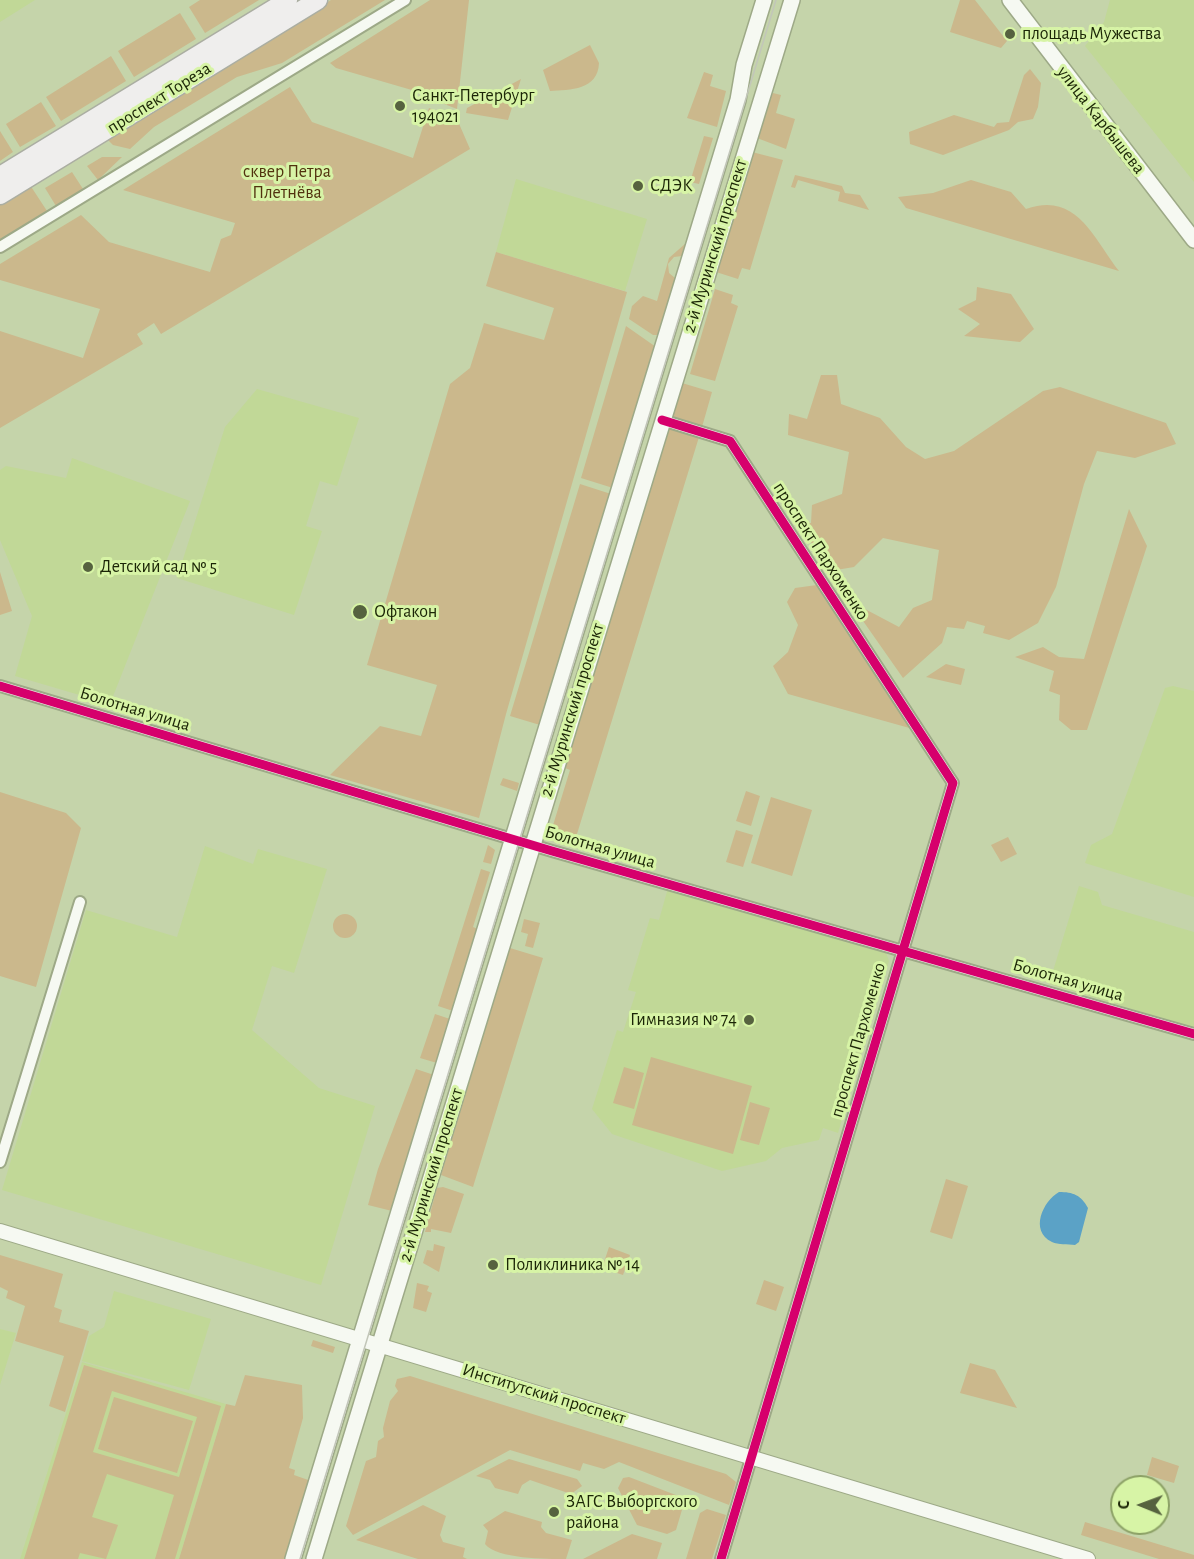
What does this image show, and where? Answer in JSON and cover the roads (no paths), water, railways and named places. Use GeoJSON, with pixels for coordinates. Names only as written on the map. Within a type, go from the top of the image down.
{"type":"FeatureCollection","features":[{"type":"Feature","properties":{"kind":"main road","name":"проспект Тореза"},"geometry":{"type":"LineString","coordinates":[[0,176],[288,0]]}},
{"type":"Feature","properties":{"kind":"main road","name":"проспект Тореза"},"geometry":{"type":"LineString","coordinates":[[0,195],[318,0]]}},
{"type":"Feature","properties":{"kind":"main road","name":"2-й Муринский проспект"},"geometry":{"type":"LineString","coordinates":[[293,1559],[735,109],[744,65],[764,0]]}},
{"type":"Feature","properties":{"kind":"main road","name":"2-й Муринский проспект"},"geometry":{"type":"LineString","coordinates":[[314,1559],[531,845],[792,0]]}},
{"type":"Feature","properties":{"kind":"main road","name":"улица Карбышева"},"geometry":{"type":"LineString","coordinates":[[1010,0],[1194,240]]}},
{"type":"Feature","properties":{"kind":"street"},"geometry":{"type":"LineString","coordinates":[[0,247],[405,0]]}},
{"type":"Feature","properties":{"kind":"street","name":"проспект Пархоменко"},"geometry":{"type":"LineString","coordinates":[[662,420],[730,441],[953,783],[721,1559]]}},
{"type":"Feature","properties":{"kind":"street","name":"Болотная улица"},"geometry":{"type":"LineString","coordinates":[[0,686],[531,845],[1194,1034]]}},
{"type":"Feature","properties":{"kind":"street"},"geometry":{"type":"LineString","coordinates":[[0,1162],[80,902]]}},
{"type":"Feature","properties":{"kind":"street","name":"Институтский проспект"},"geometry":{"type":"LineString","coordinates":[[0,1231],[380,1343],[1088,1559]]}},
{"type":"Feature","properties":{"kind":"water"},"geometry":{"type":"Polygon","coordinates":[[[1059,1192],[1076,1195],[1088,1208],[1079,1242],[1075,1245],[1052,1242],[1041,1231],[1041,1216],[1044,1209],[1053,1196],[1059,1192]]]}},
{"type":"Feature","properties":{"kind":"tram line"},"geometry":{"type":"LineString","coordinates":[[300,1559],[776,0]]}},
{"type":"Feature","properties":{"kind":"place","name":"площадь Мужества"},"geometry":{"type":"Point","coordinates":[1010,34]}},
{"type":"Feature","properties":{"kind":"place","name":"Санкт-Петербург 194021"},"geometry":{"type":"Point","coordinates":[400,106]}},
{"type":"Feature","properties":{"kind":"place","name":"СДЭК"},"geometry":{"type":"Point","coordinates":[638,186]}},
{"type":"Feature","properties":{"kind":"place","name":"Детский сад № 5"},"geometry":{"type":"Point","coordinates":[88,567]}},
{"type":"Feature","properties":{"kind":"place","name":"Офтакон"},"geometry":{"type":"Point","coordinates":[360,612]}},
{"type":"Feature","properties":{"kind":"place","name":"Гимназия № 74"},"geometry":{"type":"Point","coordinates":[749,1020]}},
{"type":"Feature","properties":{"kind":"place","name":"Поликлиника № 14"},"geometry":{"type":"Point","coordinates":[493,1265]}},
{"type":"Feature","properties":{"kind":"place","name":"ЗАГС Выборгского района"},"geometry":{"type":"Point","coordinates":[554,1512]}},
{"type":"Feature","properties":{"kind":"park label","name":"сквер Петра Плетнёва"},"geometry":{"type":"Point","coordinates":[287,182]}}]}
